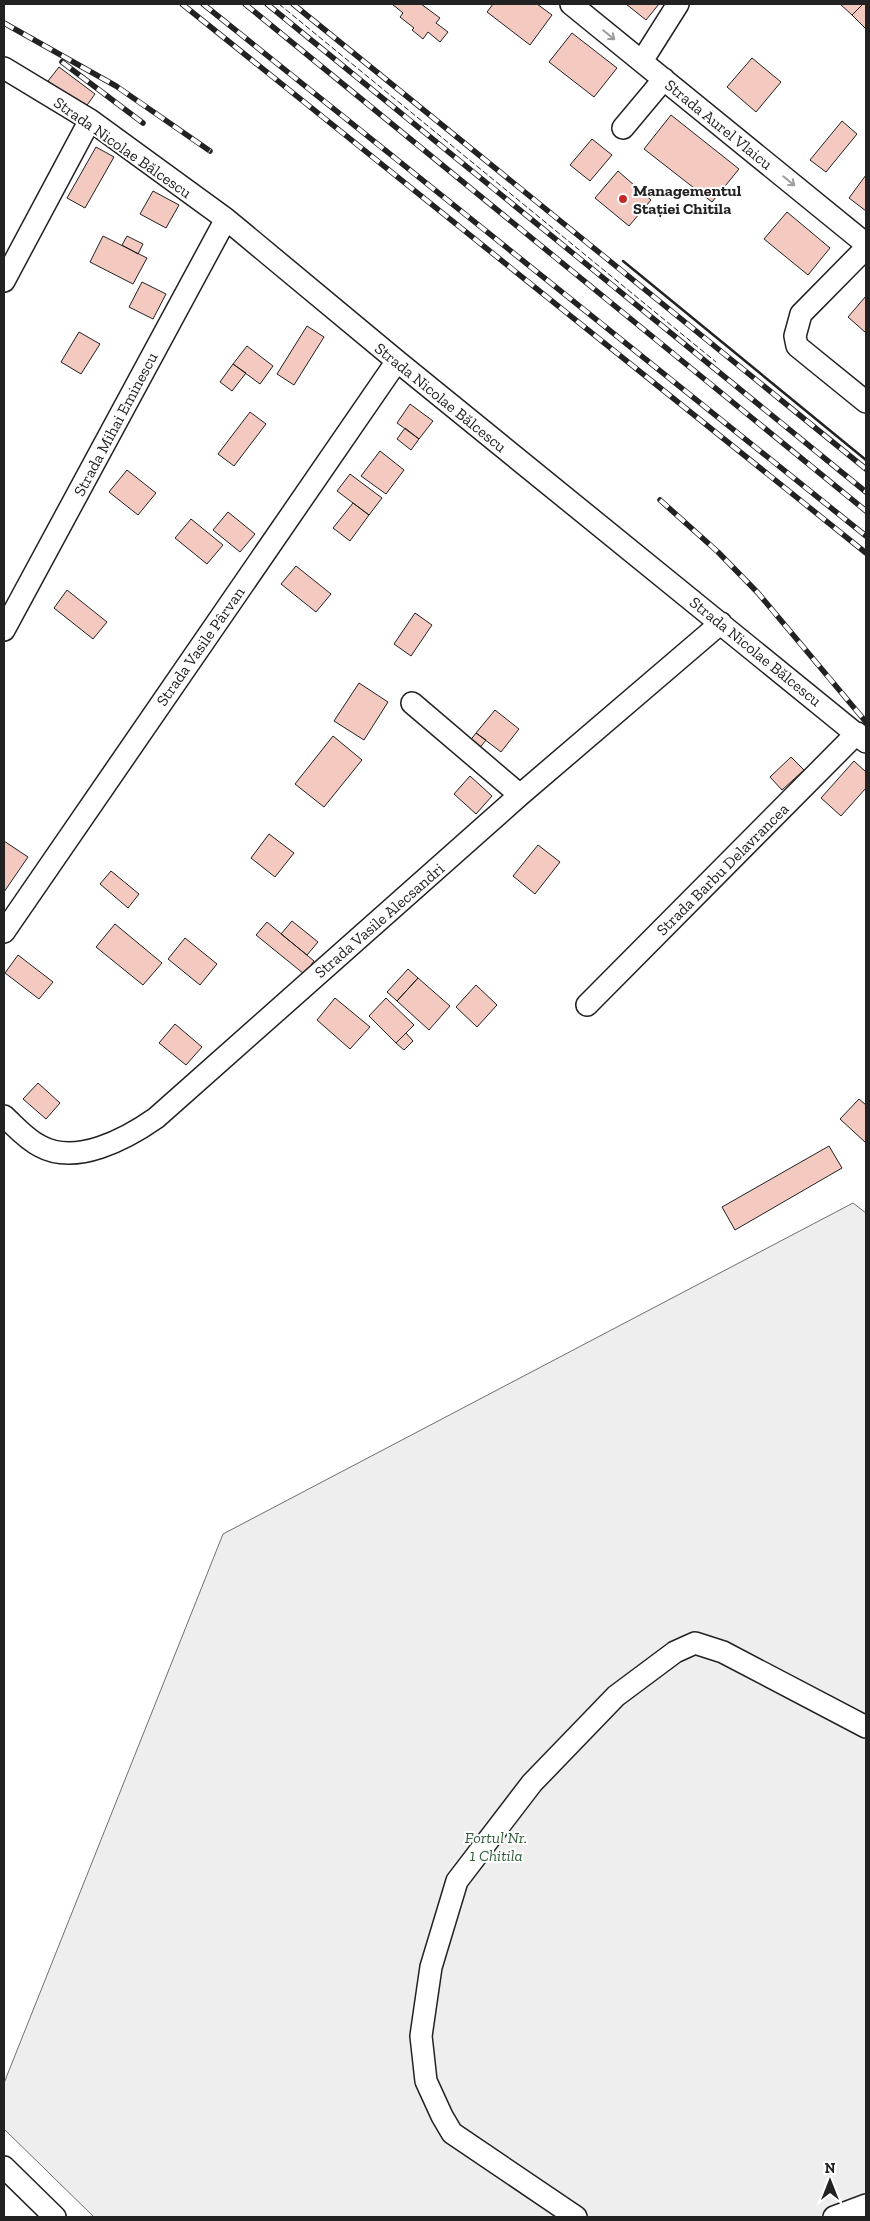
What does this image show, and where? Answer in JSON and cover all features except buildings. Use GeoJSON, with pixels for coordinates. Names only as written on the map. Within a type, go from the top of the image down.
{"type":"FeatureCollection","features":[{"type":"Feature","properties":{"kind":"street","name":"Strada Aurel Vlaicu"},"geometry":{"type":"LineString","coordinates":[[571,4],[866,244]]}},
{"type":"Feature","properties":{"kind":"street"},"geometry":{"type":"LineString","coordinates":[[642,61],[678,4]]}},
{"type":"Feature","properties":{"kind":"street","name":"Strada Nicolae Bălcescu"},"geometry":{"type":"LineString","coordinates":[[4,68],[90,120],[226,219],[396,361],[862,738]]}},
{"type":"Feature","properties":{"kind":"street"},"geometry":{"type":"LineString","coordinates":[[623,128],[664,79]]}},
{"type":"Feature","properties":{"kind":"street"},"geometry":{"type":"LineString","coordinates":[[4,280],[90,120]]}},
{"type":"Feature","properties":{"kind":"street","name":"Strada Mihai Eminescu"},"geometry":{"type":"LineString","coordinates":[[4,630],[226,219]]}},
{"type":"Feature","properties":{"kind":"street"},"geometry":{"type":"LineString","coordinates":[[866,248],[801,314],[795,336],[797,346],[866,401]]}},
{"type":"Feature","properties":{"kind":"street","name":"Strada Vasile Pârvan"},"geometry":{"type":"LineString","coordinates":[[4,932],[396,361]]}},
{"type":"Feature","properties":{"kind":"street","name":"Strada Vasile Alecsandri"},"geometry":{"type":"LineString","coordinates":[[10,1122],[38,1145],[59,1152],[88,1150],[106,1146],[136,1132],[156,1118],[520,795],[721,623]]}},
{"type":"Feature","properties":{"kind":"street"},"geometry":{"type":"LineString","coordinates":[[412,703],[520,795]]}},
{"type":"Feature","properties":{"kind":"street","name":"Strada Barbu Delavrancea"},"geometry":{"type":"LineString","coordinates":[[587,1005],[862,738]]}},
{"type":"Feature","properties":{"kind":"street"},"geometry":{"type":"LineString","coordinates":[[576,2217],[452,2133],[426,2081],[421,2036],[431,1967],[457,1881],[532,1783],[616,1696],[675,1652],[695,1643],[723,1652],[866,1726]]}},
{"type":"Feature","properties":{"kind":"street"},"geometry":{"type":"LineString","coordinates":[[4,2167],[55,2217]]}},
{"type":"Feature","properties":{"kind":"street"},"geometry":{"type":"LineString","coordinates":[[834,2217],[866,2205]]}},
{"type":"Feature","properties":{"kind":"green space","name":"Fortul Nr. 1 Chitila"},"geometry":{"type":"Polygon","coordinates":[[[853,1203],[866,1213],[866,2217],[94,2217],[4,2129],[4,2083],[223,1534],[853,1203]]]}},
{"type":"Feature","properties":{"kind":"railway"},"geometry":{"type":"LineString","coordinates":[[182,4],[866,553]]}},
{"type":"Feature","properties":{"kind":"railway"},"geometry":{"type":"LineString","coordinates":[[203,4],[866,536]]}},
{"type":"Feature","properties":{"kind":"railway"},"geometry":{"type":"LineString","coordinates":[[245,4],[866,511]]}},
{"type":"Feature","properties":{"kind":"railway"},"geometry":{"type":"LineString","coordinates":[[267,4],[866,492]]}},
{"type":"Feature","properties":{"kind":"railway"},"geometry":{"type":"LineString","coordinates":[[293,4],[866,469]]}},
{"type":"Feature","properties":{"kind":"railway"},"geometry":{"type":"LineString","coordinates":[[4,23],[116,86],[210,151]]}},
{"type":"Feature","properties":{"kind":"railway"},"geometry":{"type":"LineString","coordinates":[[62,62],[143,123]]}},
{"type":"Feature","properties":{"kind":"railway"},"geometry":{"type":"LineString","coordinates":[[660,500],[718,552],[758,593],[866,722]]}},
{"type":"Feature","properties":{"kind":"fence"},"geometry":{"type":"LineString","coordinates":[[279,4],[716,362]]}},
{"type":"Feature","properties":{"kind":"wall"},"geometry":{"type":"LineString","coordinates":[[623,261],[866,460]]}},
{"type":"Feature","properties":{"kind":"place","name":"Managementul Stației Chitila"},"geometry":{"type":"Point","coordinates":[623,199]}}]}
